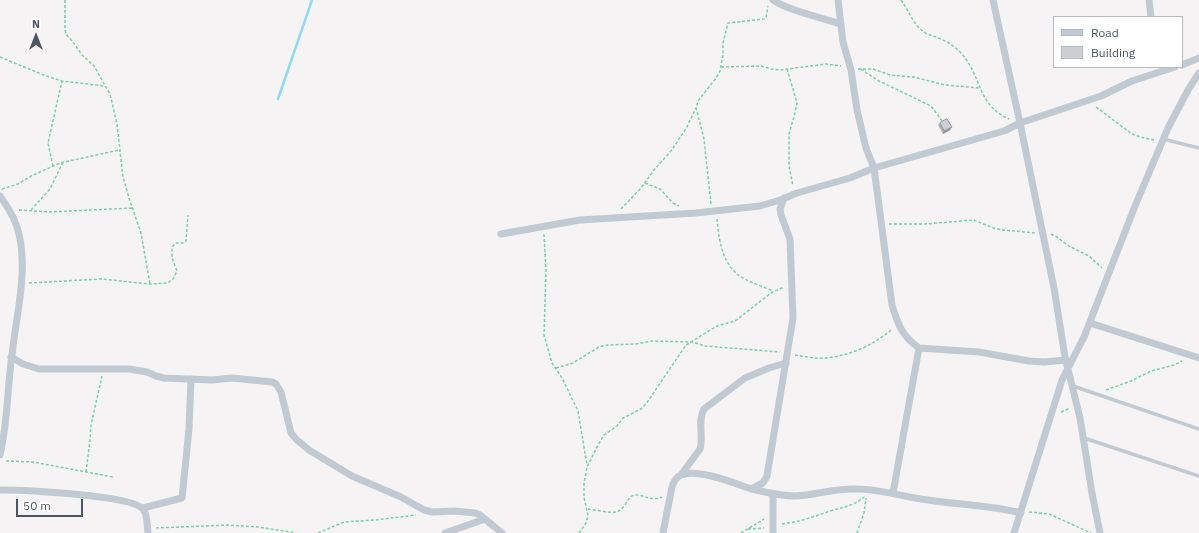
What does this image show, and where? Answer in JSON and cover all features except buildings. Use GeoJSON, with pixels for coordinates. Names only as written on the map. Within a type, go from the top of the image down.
{"type":"FeatureCollection","features":[{"type":"Feature","properties":{"kind":"street"},"geometry":{"type":"LineString","coordinates":[[838,0],[843,42],[850,67],[858,116],[866,148],[874,168],[892,305],[898,324],[905,336],[919,348],[979,352],[1029,361],[1067,364]]}},
{"type":"Feature","properties":{"kind":"street"},"geometry":{"type":"LineString","coordinates":[[993,0],[1043,233],[1067,364],[1078,404],[1100,533]]}},
{"type":"Feature","properties":{"kind":"street"},"geometry":{"type":"LineString","coordinates":[[1149,0],[1151,16]]}},
{"type":"Feature","properties":{"kind":"street"},"geometry":{"type":"LineString","coordinates":[[770,2],[841,24]]}},
{"type":"Feature","properties":{"kind":"street"},"geometry":{"type":"LineString","coordinates":[[1183,65],[1199,58]]}},
{"type":"Feature","properties":{"kind":"street"},"geometry":{"type":"LineString","coordinates":[[501,234],[580,220],[714,212],[760,206],[794,194],[850,178],[874,168],[1004,131],[1020,123],[1101,96],[1158,70],[1169,68]]}},
{"type":"Feature","properties":{"kind":"street"},"geometry":{"type":"LineString","coordinates":[[1014,533],[1067,364],[1080,348],[1162,141],[1188,90],[1199,73]]}},
{"type":"Feature","properties":{"kind":"street"},"geometry":{"type":"LineString","coordinates":[[0,196],[9,210],[19,233],[22,263],[21,283],[2,428],[0,455]]}},
{"type":"Feature","properties":{"kind":"street"},"geometry":{"type":"LineString","coordinates":[[750,489],[763,483],[767,476],[793,318],[793,283],[790,239],[780,209],[780,205],[784,198]]}},
{"type":"Feature","properties":{"kind":"street"},"geometry":{"type":"LineString","coordinates":[[1090,323],[1199,358]]}},
{"type":"Feature","properties":{"kind":"street"},"geometry":{"type":"LineString","coordinates":[[893,493],[919,348]]}},
{"type":"Feature","properties":{"kind":"street"},"geometry":{"type":"LineString","coordinates":[[11,357],[23,364],[39,368],[104,368],[139,370],[159,377],[212,380],[232,378],[274,383],[280,392],[292,433],[297,440],[309,450],[352,476],[401,497],[428,511],[470,512],[480,515],[502,533]]}},
{"type":"Feature","properties":{"kind":"street"},"geometry":{"type":"LineString","coordinates":[[663,533],[671,489],[674,481],[681,475],[701,446],[701,414],[704,409],[746,378],[769,368],[786,363]]}},
{"type":"Feature","properties":{"kind":"street"},"geometry":{"type":"LineString","coordinates":[[143,508],[182,498],[189,429],[191,379]]}},
{"type":"Feature","properties":{"kind":"street"},"geometry":{"type":"LineString","coordinates":[[681,475],[696,474],[711,476],[750,489],[773,494],[795,496],[843,489],[893,493],[927,500],[1000,508],[1021,513]]}},
{"type":"Feature","properties":{"kind":"street"},"geometry":{"type":"LineString","coordinates":[[0,490],[48,492],[120,499],[137,504],[143,508],[146,514],[148,531]]}},
{"type":"Feature","properties":{"kind":"street"},"geometry":{"type":"LineString","coordinates":[[773,494],[773,529]]}},
{"type":"Feature","properties":{"kind":"street"},"geometry":{"type":"LineString","coordinates":[[445,533],[485,519]]}},
{"type":"Feature","properties":{"kind":"lane"},"geometry":{"type":"LineString","coordinates":[[1162,141],[1199,148]]}},
{"type":"Feature","properties":{"kind":"lane"},"geometry":{"type":"LineString","coordinates":[[1074,386],[1199,429]]}},
{"type":"Feature","properties":{"kind":"lane"},"geometry":{"type":"LineString","coordinates":[[1084,438],[1199,476]]}},
{"type":"Feature","properties":{"kind":"path"},"geometry":{"type":"LineString","coordinates":[[65,0],[66,34],[82,55],[91,62],[110,94],[117,124],[123,177],[141,233],[150,284]]}},
{"type":"Feature","properties":{"kind":"path"},"geometry":{"type":"LineString","coordinates":[[902,0],[916,25],[927,34],[952,44],[960,52],[968,62],[987,102],[995,112],[1020,123]]}},
{"type":"Feature","properties":{"kind":"path"},"geometry":{"type":"LineString","coordinates":[[615,218],[624,205],[645,183],[654,170],[671,151],[687,127],[698,101],[716,78],[721,67],[723,43],[728,23],[766,18],[770,2]]}},
{"type":"Feature","properties":{"kind":"path"},"geometry":{"type":"LineString","coordinates":[[0,57],[62,81],[106,86]]}},
{"type":"Feature","properties":{"kind":"path"},"geometry":{"type":"LineString","coordinates":[[847,57],[860,69],[877,80],[931,106],[942,121]]}},
{"type":"Feature","properties":{"kind":"path"},"geometry":{"type":"LineString","coordinates":[[721,67],[762,66],[776,70],[826,64],[860,69],[873,69],[890,75],[914,77],[945,85],[980,88]]}},
{"type":"Feature","properties":{"kind":"path"},"geometry":{"type":"LineString","coordinates":[[787,69],[796,103],[795,113],[788,134],[788,166],[794,194]]}},
{"type":"Feature","properties":{"kind":"path"},"geometry":{"type":"LineString","coordinates":[[53,166],[48,143],[62,81]]}},
{"type":"Feature","properties":{"kind":"path"},"geometry":{"type":"LineString","coordinates":[[1092,105],[1099,108],[1112,120],[1137,136],[1162,141]]}},
{"type":"Feature","properties":{"kind":"path"},"geometry":{"type":"LineString","coordinates":[[696,108],[704,145],[707,179],[721,247],[731,267],[737,274],[774,292]]}},
{"type":"Feature","properties":{"kind":"path"},"geometry":{"type":"LineString","coordinates":[[0,189],[18,184],[63,162],[119,149]]}},
{"type":"Feature","properties":{"kind":"path"},"geometry":{"type":"LineString","coordinates":[[31,211],[50,189],[63,162]]}},
{"type":"Feature","properties":{"kind":"path"},"geometry":{"type":"LineString","coordinates":[[645,183],[660,190],[680,206]]}},
{"type":"Feature","properties":{"kind":"path"},"geometry":{"type":"LineString","coordinates":[[9,210],[49,212],[132,208]]}},
{"type":"Feature","properties":{"kind":"path"},"geometry":{"type":"LineString","coordinates":[[21,283],[100,279],[150,284],[168,283],[176,274],[177,269],[172,258],[172,247],[176,243],[183,243],[186,241],[188,215]]}},
{"type":"Feature","properties":{"kind":"path"},"geometry":{"type":"LineString","coordinates":[[881,224],[925,224],[974,220],[992,228],[1043,233],[1057,237],[1069,246],[1089,256],[1110,273]]}},
{"type":"Feature","properties":{"kind":"path"},"geometry":{"type":"LineString","coordinates":[[544,226],[546,271],[544,335],[552,363],[562,378],[578,411],[587,467]]}},
{"type":"Feature","properties":{"kind":"path"},"geometry":{"type":"LineString","coordinates":[[578,533],[586,523],[588,516],[584,497],[584,483],[587,467],[604,435],[617,426],[624,418],[641,409],[646,404],[686,345],[717,326],[735,321],[774,292],[793,283]]}},
{"type":"Feature","properties":{"kind":"path"},"geometry":{"type":"LineString","coordinates":[[556,368],[573,363],[599,347],[652,341],[692,342],[705,346],[788,353],[823,358],[864,348],[878,340],[898,324]]}},
{"type":"Feature","properties":{"kind":"path"},"geometry":{"type":"LineString","coordinates":[[1095,394],[1131,381],[1150,371],[1174,365],[1190,356]]}},
{"type":"Feature","properties":{"kind":"path"},"geometry":{"type":"LineString","coordinates":[[86,472],[91,425],[104,368]]}},
{"type":"Feature","properties":{"kind":"path"},"geometry":{"type":"LineString","coordinates":[[1051,416],[1078,404]]}},
{"type":"Feature","properties":{"kind":"path"},"geometry":{"type":"LineString","coordinates":[[0,461],[33,462],[113,477]]}},
{"type":"Feature","properties":{"kind":"path"},"geometry":{"type":"LineString","coordinates":[[587,510],[616,512],[635,495],[655,499],[661,498],[671,489]]}},
{"type":"Feature","properties":{"kind":"path"},"geometry":{"type":"LineString","coordinates":[[748,530],[773,529],[849,506],[860,501],[869,492]]}},
{"type":"Feature","properties":{"kind":"path"},"geometry":{"type":"LineString","coordinates":[[857,533],[869,492]]}},
{"type":"Feature","properties":{"kind":"path"},"geometry":{"type":"LineString","coordinates":[[318,533],[344,522],[400,518],[428,511]]}},
{"type":"Feature","properties":{"kind":"path"},"geometry":{"type":"LineString","coordinates":[[1021,513],[1040,512],[1049,514],[1091,533]]}},
{"type":"Feature","properties":{"kind":"path"},"geometry":{"type":"LineString","coordinates":[[741,533],[773,514]]}},
{"type":"Feature","properties":{"kind":"path"},"geometry":{"type":"LineString","coordinates":[[148,531],[228,525],[258,527],[296,533]]}},
{"type":"Feature","properties":{"kind":"waterway"},"geometry":{"type":"LineString","coordinates":[[278,99],[312,0]]}}]}
